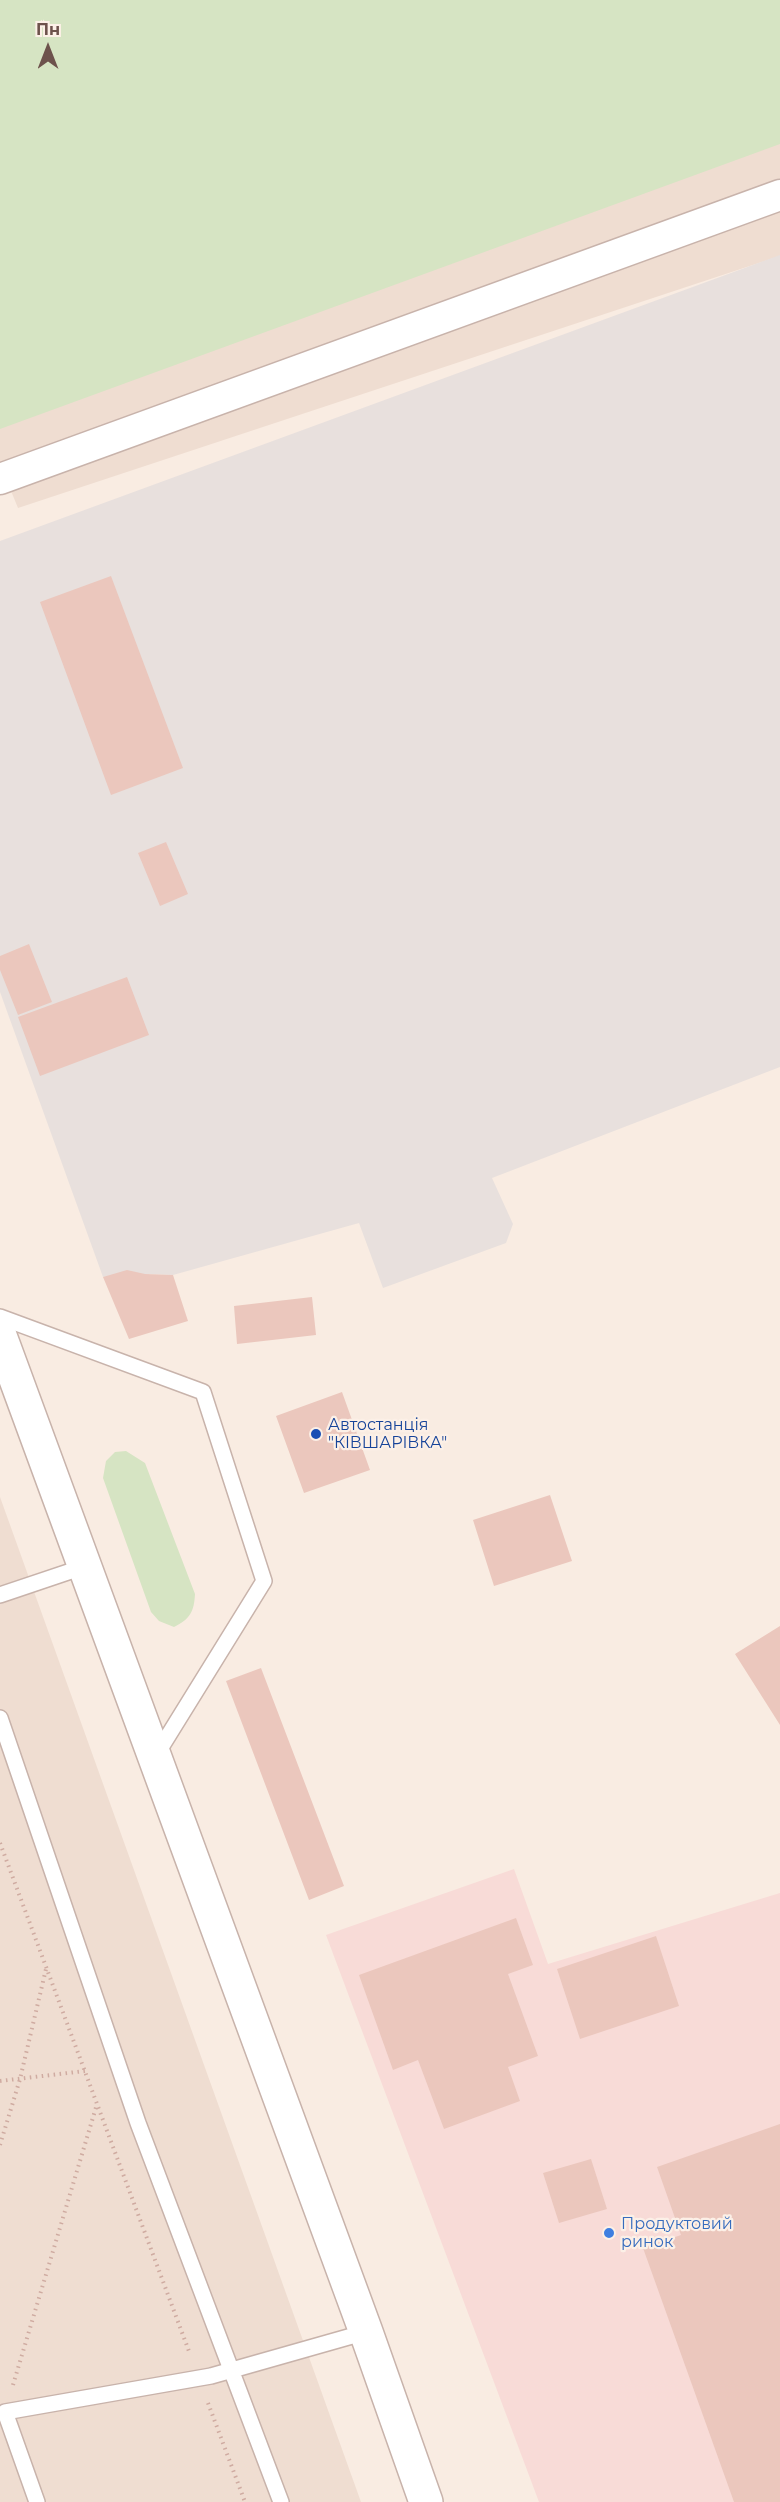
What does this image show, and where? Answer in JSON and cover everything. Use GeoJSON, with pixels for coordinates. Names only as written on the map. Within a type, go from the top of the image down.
{"type":"FeatureCollection","features":[{"type":"Feature","properties":{"kind":"street"},"geometry":{"type":"LineString","coordinates":[[0,479],[780,195]]}},
{"type":"Feature","properties":{"kind":"street"},"geometry":{"type":"LineString","coordinates":[[0,1336],[366,2332],[426,2502]]}},
{"type":"Feature","properties":{"kind":"lane"},"geometry":{"type":"LineString","coordinates":[[0,1317],[203,1392],[264,1581],[155,1757]]}},
{"type":"Feature","properties":{"kind":"lane"},"geometry":{"type":"LineString","coordinates":[[0,1595],[86,1566]]}},
{"type":"Feature","properties":{"kind":"lane"},"geometry":{"type":"LineString","coordinates":[[0,1718],[138,2123],[280,2502]]}},
{"type":"Feature","properties":{"kind":"lane"},"geometry":{"type":"LineString","coordinates":[[37,2502],[5,2412],[198,2378],[366,2332]]}},
{"type":"Feature","properties":{"kind":"path"},"geometry":{"type":"LineString","coordinates":[[0,1843],[245,2502]]}},
{"type":"Feature","properties":{"kind":"path"},"geometry":{"type":"LineString","coordinates":[[0,2145],[20,2079],[46,1969]]}},
{"type":"Feature","properties":{"kind":"path"},"geometry":{"type":"LineString","coordinates":[[0,2081],[85,2071]]}},
{"type":"Feature","properties":{"kind":"path"},"geometry":{"type":"LineString","coordinates":[[5,2412],[97,2104]]}},
{"type":"Feature","properties":{"kind":"shaded area"},"geometry":{"type":"Polygon","coordinates":[[[0,0],[780,0],[780,256],[18,508],[0,464],[0,0]]]}},
{"type":"Feature","properties":{"kind":"shaded area"},"geometry":{"type":"Polygon","coordinates":[[[780,255],[780,1067],[492,1178],[513,1224],[506,1243],[383,1288],[359,1223],[173,1275],[103,1277],[0,992],[0,541],[780,255]]]}},
{"type":"Feature","properties":{"kind":"shaded area"},"geometry":{"type":"Polygon","coordinates":[[[0,1497],[361,2502],[0,2502],[0,1497]]]}},
{"type":"Feature","properties":{"kind":"shaded area","name":"Продуктовий ринок"},"geometry":{"type":"Polygon","coordinates":[[[514,1869],[548,1964],[780,1893],[780,2502],[539,2502],[326,1935],[514,1869]]]}},
{"type":"Feature","properties":{"kind":"green space"},"geometry":{"type":"Polygon","coordinates":[[[0,0],[780,0],[780,144],[0,429],[0,0]]]}},
{"type":"Feature","properties":{"kind":"green space"},"geometry":{"type":"Polygon","coordinates":[[[126,1451],[145,1463],[195,1594],[194,1606],[190,1614],[174,1627],[159,1621],[151,1612],[103,1478],[106,1461],[115,1452],[126,1451]]]}},
{"type":"Feature","properties":{"kind":"building"},"geometry":{"type":"Polygon","coordinates":[[[111,576],[183,768],[111,795],[40,602],[111,576]]]}},
{"type":"Feature","properties":{"kind":"building"},"geometry":{"type":"Polygon","coordinates":[[[166,842],[188,894],[160,906],[138,853],[166,842]]]}},
{"type":"Feature","properties":{"kind":"building"},"geometry":{"type":"Polygon","coordinates":[[[29,944],[52,1002],[18,1015],[0,970],[0,956],[29,944]]]}},
{"type":"Feature","properties":{"kind":"building"},"geometry":{"type":"Polygon","coordinates":[[[127,977],[149,1035],[40,1076],[18,1017],[127,977]]]}},
{"type":"Feature","properties":{"kind":"building"},"geometry":{"type":"Polygon","coordinates":[[[127,1270],[145,1274],[173,1275],[188,1321],[129,1339],[103,1277],[127,1270]]]}},
{"type":"Feature","properties":{"kind":"building"},"geometry":{"type":"Polygon","coordinates":[[[312,1297],[316,1335],[237,1344],[234,1306],[312,1297]]]}},
{"type":"Feature","properties":{"kind":"building"},"geometry":{"type":"Polygon","coordinates":[[[342,1392],[370,1470],[304,1493],[276,1416],[342,1392]]]}},
{"type":"Feature","properties":{"kind":"building"},"geometry":{"type":"Polygon","coordinates":[[[550,1495],[572,1561],[494,1586],[473,1520],[550,1495]]]}},
{"type":"Feature","properties":{"kind":"building"},"geometry":{"type":"Polygon","coordinates":[[[780,1626],[780,1725],[735,1654],[780,1626]]]}},
{"type":"Feature","properties":{"kind":"building"},"geometry":{"type":"Polygon","coordinates":[[[261,1668],[344,1886],[309,1900],[226,1681],[261,1668]]]}},
{"type":"Feature","properties":{"kind":"building"},"geometry":{"type":"Polygon","coordinates":[[[516,1918],[533,1965],[508,1974],[538,2056],[508,2067],[520,2101],[444,2129],[418,2060],[393,2070],[359,1975],[516,1918]]]}},
{"type":"Feature","properties":{"kind":"building"},"geometry":{"type":"Polygon","coordinates":[[[656,1936],[679,2006],[580,2039],[557,1969],[656,1936]]]}},
{"type":"Feature","properties":{"kind":"building"},"geometry":{"type":"Polygon","coordinates":[[[780,2124],[780,2502],[734,2502],[643,2248],[681,2235],[657,2167],[780,2124]]]}},
{"type":"Feature","properties":{"kind":"building"},"geometry":{"type":"Polygon","coordinates":[[[591,2159],[607,2209],[559,2223],[543,2173],[591,2159]]]}},
{"type":"Feature","properties":{"kind":"place","name":"Автостанція \"КІВШАРІВКА\""},"geometry":{"type":"Point","coordinates":[316,1434]}},
{"type":"Feature","properties":{"kind":"place","name":"Продуктовий ринок"},"geometry":{"type":"Point","coordinates":[609,2233]}}]}
